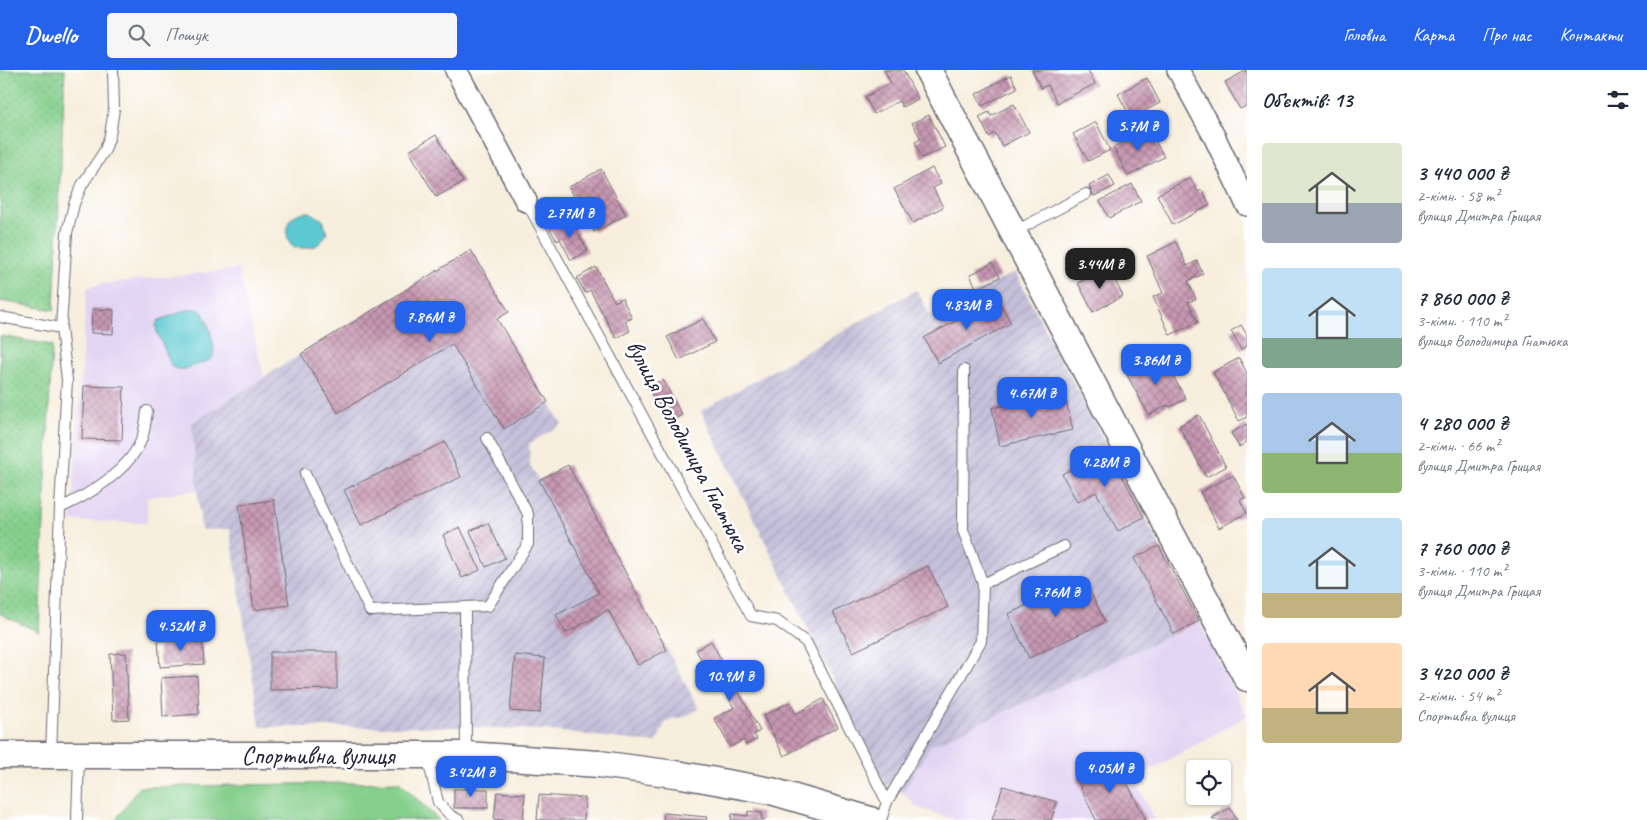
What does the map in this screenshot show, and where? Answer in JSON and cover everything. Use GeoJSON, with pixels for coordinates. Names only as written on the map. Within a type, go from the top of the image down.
{"type":"FeatureCollection","features":[{"type":"Feature","properties":{"kind":"street","name":"вулиця Володимира Гнатюка"},"geometry":{"type":"LineString","coordinates":[[456,70],[526,201]]}},
{"type":"Feature","properties":{"kind":"street"},"geometry":{"type":"LineString","coordinates":[[928,70],[1247,678]]}},
{"type":"Feature","properties":{"kind":"street"},"geometry":{"type":"LineString","coordinates":[[1178,70],[1214,136],[1247,206]]}},
{"type":"Feature","properties":{"kind":"street","name":"Спортивна вулиця"},"geometry":{"type":"LineString","coordinates":[[0,756],[466,755],[599,764],[682,774],[879,811]]}},
{"type":"Feature","properties":{"kind":"lane"},"geometry":{"type":"LineString","coordinates":[[51,756],[60,508],[67,380],[61,328],[68,233],[74,204],[82,184],[105,150],[110,135],[114,109],[113,70]]}},
{"type":"Feature","properties":{"kind":"lane"},"geometry":{"type":"LineString","coordinates":[[1013,233],[1086,194]]}},
{"type":"Feature","properties":{"kind":"lane","name":"вулиця Володимира Гнатюка"},"geometry":{"type":"LineString","coordinates":[[526,201],[751,616],[777,621],[806,642],[879,811]]}},
{"type":"Feature","properties":{"kind":"lane"},"geometry":{"type":"LineString","coordinates":[[0,317],[61,328]]}},
{"type":"Feature","properties":{"kind":"lane"},"geometry":{"type":"LineString","coordinates":[[881,820],[879,811],[981,641],[983,584],[963,530],[964,370]]}},
{"type":"Feature","properties":{"kind":"lane"},"geometry":{"type":"LineString","coordinates":[[60,508],[100,485],[130,461],[143,438],[147,410]]}},
{"type":"Feature","properties":{"kind":"lane"},"geometry":{"type":"LineString","coordinates":[[305,474],[370,611],[488,606],[528,544],[528,514],[487,438]]}},
{"type":"Feature","properties":{"kind":"lane"},"geometry":{"type":"LineString","coordinates":[[983,584],[1064,546]]}},
{"type":"Feature","properties":{"kind":"lane"},"geometry":{"type":"LineString","coordinates":[[465,607],[466,755]]}},
{"type":"Feature","properties":{"kind":"lane"},"geometry":{"type":"LineString","coordinates":[[427,755],[438,802],[450,815],[459,820]]}},
{"type":"Feature","properties":{"kind":"lane"},"geometry":{"type":"LineString","coordinates":[[77,820],[79,756]]}},
{"type":"Feature","properties":{"kind":"shaded area"},"geometry":{"type":"Polygon","coordinates":[[[471,250],[509,312],[497,319],[562,424],[529,444],[530,465],[539,480],[568,465],[699,709],[684,717],[671,719],[665,723],[656,743],[544,730],[466,727],[260,727],[230,529],[201,530],[192,423],[471,250]]]}},
{"type":"Feature","properties":{"kind":"shaded area"},"geometry":{"type":"Polygon","coordinates":[[[238,269],[264,377],[192,423],[198,490],[147,497],[147,523],[71,521],[87,288],[101,284],[238,269]]]}},
{"type":"Feature","properties":{"kind":"shaded area"},"geometry":{"type":"Polygon","coordinates":[[[1015,272],[1199,621],[930,746],[903,792],[888,785],[886,788],[701,411],[916,290],[931,316],[1015,272]]]}},
{"type":"Feature","properties":{"kind":"shaded area"},"geometry":{"type":"Polygon","coordinates":[[[1199,621],[1247,716],[1134,779],[1154,820],[956,820],[916,807],[903,792],[930,746],[1199,621]]]}},
{"type":"Feature","properties":{"kind":"green space"},"geometry":{"type":"Polygon","coordinates":[[[0,70],[65,70],[54,310],[0,301],[0,70]]]}},
{"type":"Feature","properties":{"kind":"green space"},"geometry":{"type":"Polygon","coordinates":[[[0,336],[52,345],[39,632],[0,614],[0,336]]]}},
{"type":"Feature","properties":{"kind":"green space"},"geometry":{"type":"Polygon","coordinates":[[[399,782],[439,820],[116,820],[139,787],[399,782]]]}},
{"type":"Feature","properties":{"kind":"water"},"geometry":{"type":"Polygon","coordinates":[[[310,212],[323,220],[327,233],[320,243],[314,246],[295,247],[287,236],[287,227],[294,216],[299,213],[310,212]]]}},
{"type":"Feature","properties":{"kind":"water"},"geometry":{"type":"Polygon","coordinates":[[[190,309],[198,309],[203,314],[211,334],[213,354],[212,358],[206,362],[186,369],[178,369],[172,367],[157,332],[156,325],[159,320],[190,309]]]}},
{"type":"Feature","properties":{"kind":"building"},"geometry":{"type":"Polygon","coordinates":[[[884,70],[903,70],[918,99],[902,107],[899,101],[874,114],[865,97],[891,83],[884,70]]]}},
{"type":"Feature","properties":{"kind":"building"},"geometry":{"type":"Polygon","coordinates":[[[1032,70],[1088,70],[1095,84],[1057,103],[1048,85],[1041,88],[1032,70]]]}},
{"type":"Feature","properties":{"kind":"building"},"geometry":{"type":"Polygon","coordinates":[[[1247,70],[1247,106],[1240,109],[1225,82],[1247,70]]]}},
{"type":"Feature","properties":{"kind":"building"},"geometry":{"type":"Polygon","coordinates":[[[1011,75],[1017,88],[982,106],[976,94],[1011,75]]]}},
{"type":"Feature","properties":{"kind":"building"},"geometry":{"type":"Polygon","coordinates":[[[1147,78],[1160,103],[1131,118],[1118,94],[1147,78]]]}},
{"type":"Feature","properties":{"kind":"building"},"geometry":{"type":"Polygon","coordinates":[[[1014,104],[1029,132],[1002,146],[995,133],[989,137],[979,117],[989,112],[991,116],[1014,104]]]}},
{"type":"Feature","properties":{"kind":"building"},"geometry":{"type":"Polygon","coordinates":[[[929,115],[945,147],[922,158],[915,142],[921,139],[912,123],[929,115]]]}},
{"type":"Feature","properties":{"kind":"building"},"geometry":{"type":"Polygon","coordinates":[[[1096,122],[1110,150],[1088,161],[1073,134],[1096,122]]]}},
{"type":"Feature","properties":{"kind":"building"},"geometry":{"type":"Polygon","coordinates":[[[1149,129],[1164,157],[1128,176],[1113,147],[1149,129]]]}},
{"type":"Feature","properties":{"kind":"building"},"geometry":{"type":"Polygon","coordinates":[[[436,135],[463,182],[436,197],[409,151],[436,135]]]}},
{"type":"Feature","properties":{"kind":"building"},"geometry":{"type":"Polygon","coordinates":[[[932,168],[941,184],[933,188],[943,207],[913,223],[894,189],[932,168]]]}},
{"type":"Feature","properties":{"kind":"building"},"geometry":{"type":"Polygon","coordinates":[[[601,169],[626,215],[594,232],[569,187],[601,169]]]}},
{"type":"Feature","properties":{"kind":"building"},"geometry":{"type":"Polygon","coordinates":[[[1109,175],[1115,186],[1094,196],[1089,186],[1109,175]]]}},
{"type":"Feature","properties":{"kind":"building"},"geometry":{"type":"Polygon","coordinates":[[[1190,178],[1198,192],[1202,190],[1210,205],[1173,225],[1157,195],[1190,178]]]}},
{"type":"Feature","properties":{"kind":"building"},"geometry":{"type":"Polygon","coordinates":[[[1132,184],[1141,201],[1109,218],[1100,201],[1132,184]]]}},
{"type":"Feature","properties":{"kind":"building"},"geometry":{"type":"Polygon","coordinates":[[[570,218],[588,251],[571,260],[560,239],[557,241],[550,229],[570,218]]]}},
{"type":"Feature","properties":{"kind":"building"},"geometry":{"type":"Polygon","coordinates":[[[1176,242],[1187,266],[1197,261],[1203,274],[1188,281],[1196,299],[1188,302],[1198,322],[1170,335],[1153,297],[1163,293],[1147,256],[1176,242]]]}},
{"type":"Feature","properties":{"kind":"building"},"geometry":{"type":"Polygon","coordinates":[[[471,250],[509,312],[497,319],[548,402],[504,429],[452,344],[338,413],[301,354],[471,250]]]}},
{"type":"Feature","properties":{"kind":"building"},"geometry":{"type":"Polygon","coordinates":[[[992,263],[1000,277],[977,289],[970,275],[992,263]]]}},
{"type":"Feature","properties":{"kind":"building"},"geometry":{"type":"Polygon","coordinates":[[[596,267],[615,302],[622,298],[632,318],[625,321],[630,331],[616,338],[590,290],[585,293],[577,278],[596,267]]]}},
{"type":"Feature","properties":{"kind":"building"},"geometry":{"type":"Polygon","coordinates":[[[1108,267],[1123,296],[1093,312],[1078,283],[1108,267]]]}},
{"type":"Feature","properties":{"kind":"building"},"geometry":{"type":"Polygon","coordinates":[[[997,299],[1011,323],[938,363],[924,338],[997,299]]]}},
{"type":"Feature","properties":{"kind":"building"},"geometry":{"type":"Polygon","coordinates":[[[92,309],[114,310],[113,334],[91,333],[92,309]]]}},
{"type":"Feature","properties":{"kind":"building"},"geometry":{"type":"Polygon","coordinates":[[[703,319],[715,342],[679,360],[667,337],[703,319]]]}},
{"type":"Feature","properties":{"kind":"building"},"geometry":{"type":"Polygon","coordinates":[[[1241,325],[1247,335],[1247,346],[1241,350],[1231,331],[1241,325]]]}},
{"type":"Feature","properties":{"kind":"building"},"geometry":{"type":"Polygon","coordinates":[[[1162,356],[1186,399],[1170,407],[1168,405],[1149,415],[1127,375],[1162,356]]]}},
{"type":"Feature","properties":{"kind":"building"},"geometry":{"type":"Polygon","coordinates":[[[1239,358],[1247,373],[1247,417],[1239,421],[1213,372],[1239,358]]]}},
{"type":"Feature","properties":{"kind":"building"},"geometry":{"type":"Polygon","coordinates":[[[663,380],[682,415],[667,423],[648,388],[663,380]]]}},
{"type":"Feature","properties":{"kind":"building"},"geometry":{"type":"Polygon","coordinates":[[[84,386],[124,387],[122,440],[82,439],[84,386]]]}},
{"type":"Feature","properties":{"kind":"building"},"geometry":{"type":"Polygon","coordinates":[[[1064,392],[1073,430],[1000,446],[992,408],[1064,392]]]}},
{"type":"Feature","properties":{"kind":"building"},"geometry":{"type":"Polygon","coordinates":[[[1199,415],[1226,467],[1206,477],[1179,426],[1199,415]]]}},
{"type":"Feature","properties":{"kind":"building"},"geometry":{"type":"Polygon","coordinates":[[[1247,424],[1247,442],[1239,447],[1231,433],[1247,424]]]}},
{"type":"Feature","properties":{"kind":"building"},"geometry":{"type":"Polygon","coordinates":[[[445,442],[461,477],[361,525],[344,490],[445,442]]]}},
{"type":"Feature","properties":{"kind":"building"},"geometry":{"type":"Polygon","coordinates":[[[1108,449],[1144,517],[1118,531],[1096,492],[1077,502],[1062,474],[1108,449]]]}},
{"type":"Feature","properties":{"kind":"building"},"geometry":{"type":"Polygon","coordinates":[[[568,465],[667,650],[638,665],[608,610],[566,633],[556,615],[599,593],[539,480],[568,465]]]}},
{"type":"Feature","properties":{"kind":"building"},"geometry":{"type":"Polygon","coordinates":[[[1233,475],[1245,498],[1240,500],[1247,513],[1219,528],[1200,492],[1233,475]]]}},
{"type":"Feature","properties":{"kind":"building"},"geometry":{"type":"Polygon","coordinates":[[[274,500],[289,605],[254,610],[239,505],[274,500]]]}},
{"type":"Feature","properties":{"kind":"building"},"geometry":{"type":"Polygon","coordinates":[[[488,523],[505,558],[486,567],[470,531],[488,523]]]}},
{"type":"Feature","properties":{"kind":"building"},"geometry":{"type":"Polygon","coordinates":[[[460,527],[480,570],[462,578],[443,535],[460,527]]]}},
{"type":"Feature","properties":{"kind":"building"},"geometry":{"type":"Polygon","coordinates":[[[1159,546],[1199,621],[1174,634],[1134,558],[1159,546]]]}},
{"type":"Feature","properties":{"kind":"building"},"geometry":{"type":"Polygon","coordinates":[[[928,566],[948,607],[853,652],[833,612],[928,566]]]}},
{"type":"Feature","properties":{"kind":"building"},"geometry":{"type":"Polygon","coordinates":[[[1084,579],[1105,622],[1029,658],[1008,614],[1084,579]]]}},
{"type":"Feature","properties":{"kind":"building"},"geometry":{"type":"Polygon","coordinates":[[[202,638],[204,664],[160,667],[158,641],[202,638]]]}},
{"type":"Feature","properties":{"kind":"building"},"geometry":{"type":"Polygon","coordinates":[[[711,641],[760,731],[754,734],[757,739],[746,745],[744,740],[730,747],[714,718],[734,708],[711,666],[706,668],[696,650],[711,641]]]}},
{"type":"Feature","properties":{"kind":"building"},"geometry":{"type":"Polygon","coordinates":[[[270,652],[337,652],[337,689],[270,690],[270,652]]]}},
{"type":"Feature","properties":{"kind":"building"},"geometry":{"type":"Polygon","coordinates":[[[126,653],[129,719],[113,720],[110,654],[126,653]]]}},
{"type":"Feature","properties":{"kind":"building"},"geometry":{"type":"Polygon","coordinates":[[[515,655],[545,658],[540,713],[510,711],[515,655]]]}},
{"type":"Feature","properties":{"kind":"building"},"geometry":{"type":"Polygon","coordinates":[[[197,676],[199,714],[163,717],[161,678],[197,676]]]}},
{"type":"Feature","properties":{"kind":"building"},"geometry":{"type":"Polygon","coordinates":[[[823,699],[838,727],[784,756],[763,716],[790,702],[796,714],[823,699]]]}},
{"type":"Feature","properties":{"kind":"building"},"geometry":{"type":"Polygon","coordinates":[[[1115,759],[1146,820],[1096,820],[1076,778],[1115,759]]]}},
{"type":"Feature","properties":{"kind":"building"},"geometry":{"type":"Polygon","coordinates":[[[1003,786],[1057,802],[1051,820],[992,820],[1003,786]]]}},
{"type":"Feature","properties":{"kind":"building"},"geometry":{"type":"Polygon","coordinates":[[[454,789],[488,789],[488,808],[454,808],[454,789]]]}},
{"type":"Feature","properties":{"kind":"building"},"geometry":{"type":"Polygon","coordinates":[[[497,792],[525,794],[523,820],[494,820],[497,792]]]}},
{"type":"Feature","properties":{"kind":"building"},"geometry":{"type":"Polygon","coordinates":[[[539,795],[585,798],[584,820],[537,820],[539,795]]]}},
{"type":"Feature","properties":{"kind":"building"},"geometry":{"type":"Polygon","coordinates":[[[1230,808],[1237,820],[1213,820],[1212,818],[1230,808]]]}},
{"type":"Feature","properties":{"kind":"building"},"geometry":{"type":"Polygon","coordinates":[[[748,811],[762,813],[761,818],[765,820],[731,820],[732,814],[748,816],[748,811]]]}},
{"type":"Feature","properties":{"kind":"building"},"geometry":{"type":"Polygon","coordinates":[[[664,813],[707,817],[706,820],[663,820],[664,813]]]}}]}
